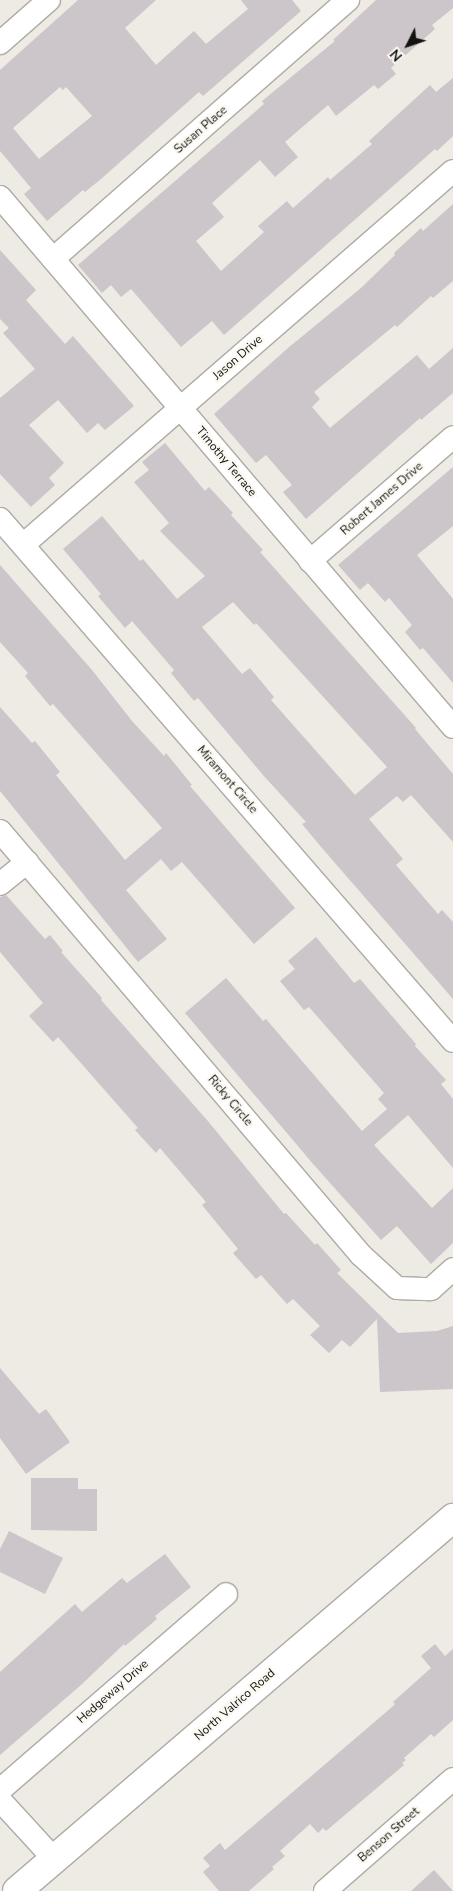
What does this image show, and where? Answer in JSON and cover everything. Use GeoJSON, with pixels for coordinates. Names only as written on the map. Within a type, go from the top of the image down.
{"type":"FeatureCollection","features":[{"type":"Feature","properties":{"kind":"street"},"geometry":{"type":"LineString","coordinates":[[0,43],[49,0]]}},
{"type":"Feature","properties":{"kind":"street","name":"Susan Place"},"geometry":{"type":"LineString","coordinates":[[53,259],[348,0]]}},
{"type":"Feature","properties":{"kind":"street","name":"Jason Drive"},"geometry":{"type":"LineString","coordinates":[[23,545],[453,171]]}},
{"type":"Feature","properties":{"kind":"street","name":"Timothy Terrace"},"geometry":{"type":"LineString","coordinates":[[0,197],[453,727]]}},
{"type":"Feature","properties":{"kind":"street","name":"Robert James Drive"},"geometry":{"type":"LineString","coordinates":[[310,561],[453,437]]}},
{"type":"Feature","properties":{"kind":"street","name":"Miramont Circle"},"geometry":{"type":"LineString","coordinates":[[0,519],[453,1042]]}},
{"type":"Feature","properties":{"kind":"street"},"geometry":{"type":"LineString","coordinates":[[0,831],[27,862],[0,884]]}},
{"type":"Feature","properties":{"kind":"street","name":"Ricky Circle"},"geometry":{"type":"LineString","coordinates":[[27,862],[361,1255],[398,1288],[431,1289],[453,1269]]}},
{"type":"Feature","properties":{"kind":"street","name":"North Valrico Road"},"geometry":{"type":"LineString","coordinates":[[18,1891],[453,1518]]}},
{"type":"Feature","properties":{"kind":"street","name":"Hedgeway Drive"},"geometry":{"type":"LineString","coordinates":[[0,1790],[226,1594]]}},
{"type":"Feature","properties":{"kind":"street","name":"Benson Street"},"geometry":{"type":"LineString","coordinates":[[325,1891],[453,1779]]}},
{"type":"Feature","properties":{"kind":"street"},"geometry":{"type":"LineString","coordinates":[[0,1800],[54,1859]]}},
{"type":"Feature","properties":{"kind":"building"},"geometry":{"type":"Polygon","coordinates":[[[78,0],[156,0],[125,28],[156,65],[194,31],[206,44],[248,9],[241,0],[292,0],[301,11],[203,96],[199,92],[101,179],[85,192],[83,190],[47,221],[24,194],[31,188],[0,151],[0,70],[78,0]],[[60,87],[13,128],[39,159],[92,116],[66,87],[63,90],[60,87]]]}},
{"type":"Feature","properties":{"kind":"building"},"geometry":{"type":"Polygon","coordinates":[[[376,0],[453,0],[453,8],[432,25],[435,29],[391,68],[396,74],[378,89],[374,85],[336,116],[328,105],[285,142],[298,157],[275,177],[260,160],[212,203],[224,217],[196,241],[221,271],[264,232],[258,226],[287,201],[293,208],[328,177],[330,180],[372,144],[369,141],[430,85],[436,92],[453,78],[453,136],[437,151],[435,149],[224,335],[212,321],[181,347],[131,289],[121,297],[111,285],[102,293],[78,265],[264,104],[262,101],[335,41],[333,40],[376,0]]]}},
{"type":"Feature","properties":{"kind":"building"},"geometry":{"type":"Polygon","coordinates":[[[453,204],[453,281],[433,298],[431,296],[397,327],[395,325],[314,392],[320,399],[312,407],[330,428],[417,355],[429,369],[453,348],[453,393],[421,420],[420,418],[306,519],[283,492],[292,485],[266,455],[256,463],[214,414],[288,348],[361,288],[421,228],[423,231],[453,204]]]}},
{"type":"Feature","properties":{"kind":"building"},"geometry":{"type":"Polygon","coordinates":[[[0,250],[36,290],[26,300],[65,344],[73,336],[134,406],[105,430],[98,423],[87,433],[58,400],[29,425],[64,463],[49,478],[55,485],[31,507],[0,474],[0,398],[35,369],[3,333],[9,328],[0,319],[0,250]]]}},
{"type":"Feature","properties":{"kind":"building"},"geometry":{"type":"Polygon","coordinates":[[[165,443],[205,491],[209,487],[233,513],[231,515],[263,550],[260,552],[416,728],[453,774],[453,842],[411,795],[403,802],[397,796],[369,819],[403,859],[396,865],[438,914],[442,910],[453,922],[453,999],[302,824],[306,822],[263,775],[198,698],[194,701],[171,673],[174,670],[132,621],[125,628],[98,596],[101,594],[63,549],[102,516],[140,561],[143,559],[177,599],[205,576],[160,531],[169,523],[134,482],[149,470],[142,462],[165,443]],[[233,602],[202,627],[242,674],[250,668],[274,697],[271,700],[355,795],[387,767],[256,623],[254,625],[233,602]]]}},
{"type":"Feature","properties":{"kind":"building"},"geometry":{"type":"Polygon","coordinates":[[[453,467],[453,526],[417,555],[453,599],[453,683],[423,648],[420,650],[405,632],[412,625],[389,598],[385,602],[368,583],[360,590],[338,565],[453,467]]]}},
{"type":"Feature","properties":{"kind":"building"},"geometry":{"type":"Polygon","coordinates":[[[0,565],[92,670],[132,721],[164,756],[166,753],[192,785],[190,786],[295,908],[254,944],[182,862],[171,871],[161,859],[126,890],[167,939],[138,962],[0,791],[0,707],[32,743],[35,741],[60,772],[56,775],[125,860],[162,828],[53,704],[50,706],[25,676],[28,673],[0,642],[0,565]]]}},
{"type":"Feature","properties":{"kind":"building"},"geometry":{"type":"Polygon","coordinates":[[[6,895],[45,939],[50,935],[63,951],[61,952],[102,998],[101,1000],[207,1120],[284,1214],[286,1213],[315,1245],[317,1243],[341,1270],[337,1273],[398,1333],[437,1331],[453,1326],[453,1389],[380,1392],[377,1319],[350,1347],[342,1340],[329,1353],[310,1335],[320,1326],[293,1299],[287,1304],[261,1275],[256,1279],[233,1253],[238,1249],[202,1205],[206,1202],[160,1148],[156,1153],[135,1130],[138,1128],[58,1037],[53,1042],[29,1016],[43,1003],[0,952],[0,897],[6,895]]]}},
{"type":"Feature","properties":{"kind":"building"},"geometry":{"type":"Polygon","coordinates":[[[316,937],[354,983],[360,979],[416,1044],[415,1046],[446,1080],[441,1084],[453,1099],[453,1168],[408,1115],[374,1145],[432,1208],[453,1188],[453,1243],[431,1264],[397,1226],[381,1240],[314,1165],[185,1013],[226,978],[263,1021],[266,1019],[362,1131],[387,1109],[378,1099],[384,1093],[309,1007],[304,1010],[280,981],[295,969],[288,961],[316,937]]]}},
{"type":"Feature","properties":{"kind":"building"},"geometry":{"type":"Polygon","coordinates":[[[0,1368],[39,1414],[46,1409],[70,1442],[26,1474],[0,1438],[0,1368]]]}},
{"type":"Feature","properties":{"kind":"building"},"geometry":{"type":"Polygon","coordinates":[[[31,1478],[78,1478],[78,1489],[97,1489],[97,1531],[31,1530],[31,1478]]]}},
{"type":"Feature","properties":{"kind":"building"},"geometry":{"type":"Polygon","coordinates":[[[9,1531],[63,1558],[45,1594],[0,1572],[0,1549],[9,1531]]]}},
{"type":"Feature","properties":{"kind":"building"},"geometry":{"type":"Polygon","coordinates":[[[165,1554],[191,1587],[155,1616],[157,1619],[125,1646],[124,1644],[81,1685],[0,1755],[0,1672],[75,1604],[82,1612],[122,1578],[127,1583],[165,1554]]]}},
{"type":"Feature","properties":{"kind":"building"},"geometry":{"type":"Polygon","coordinates":[[[435,1644],[445,1656],[453,1649],[453,1720],[434,1737],[431,1734],[404,1758],[406,1760],[402,1763],[404,1765],[326,1831],[323,1828],[318,1833],[310,1824],[280,1851],[285,1856],[272,1867],[274,1869],[249,1891],[219,1891],[203,1872],[210,1866],[203,1858],[220,1843],[225,1850],[392,1707],[395,1704],[393,1702],[431,1668],[421,1656],[435,1644]]]}},
{"type":"Feature","properties":{"kind":"building"},"geometry":{"type":"Polygon","coordinates":[[[434,1870],[453,1891],[411,1891],[434,1870]]]}}]}
